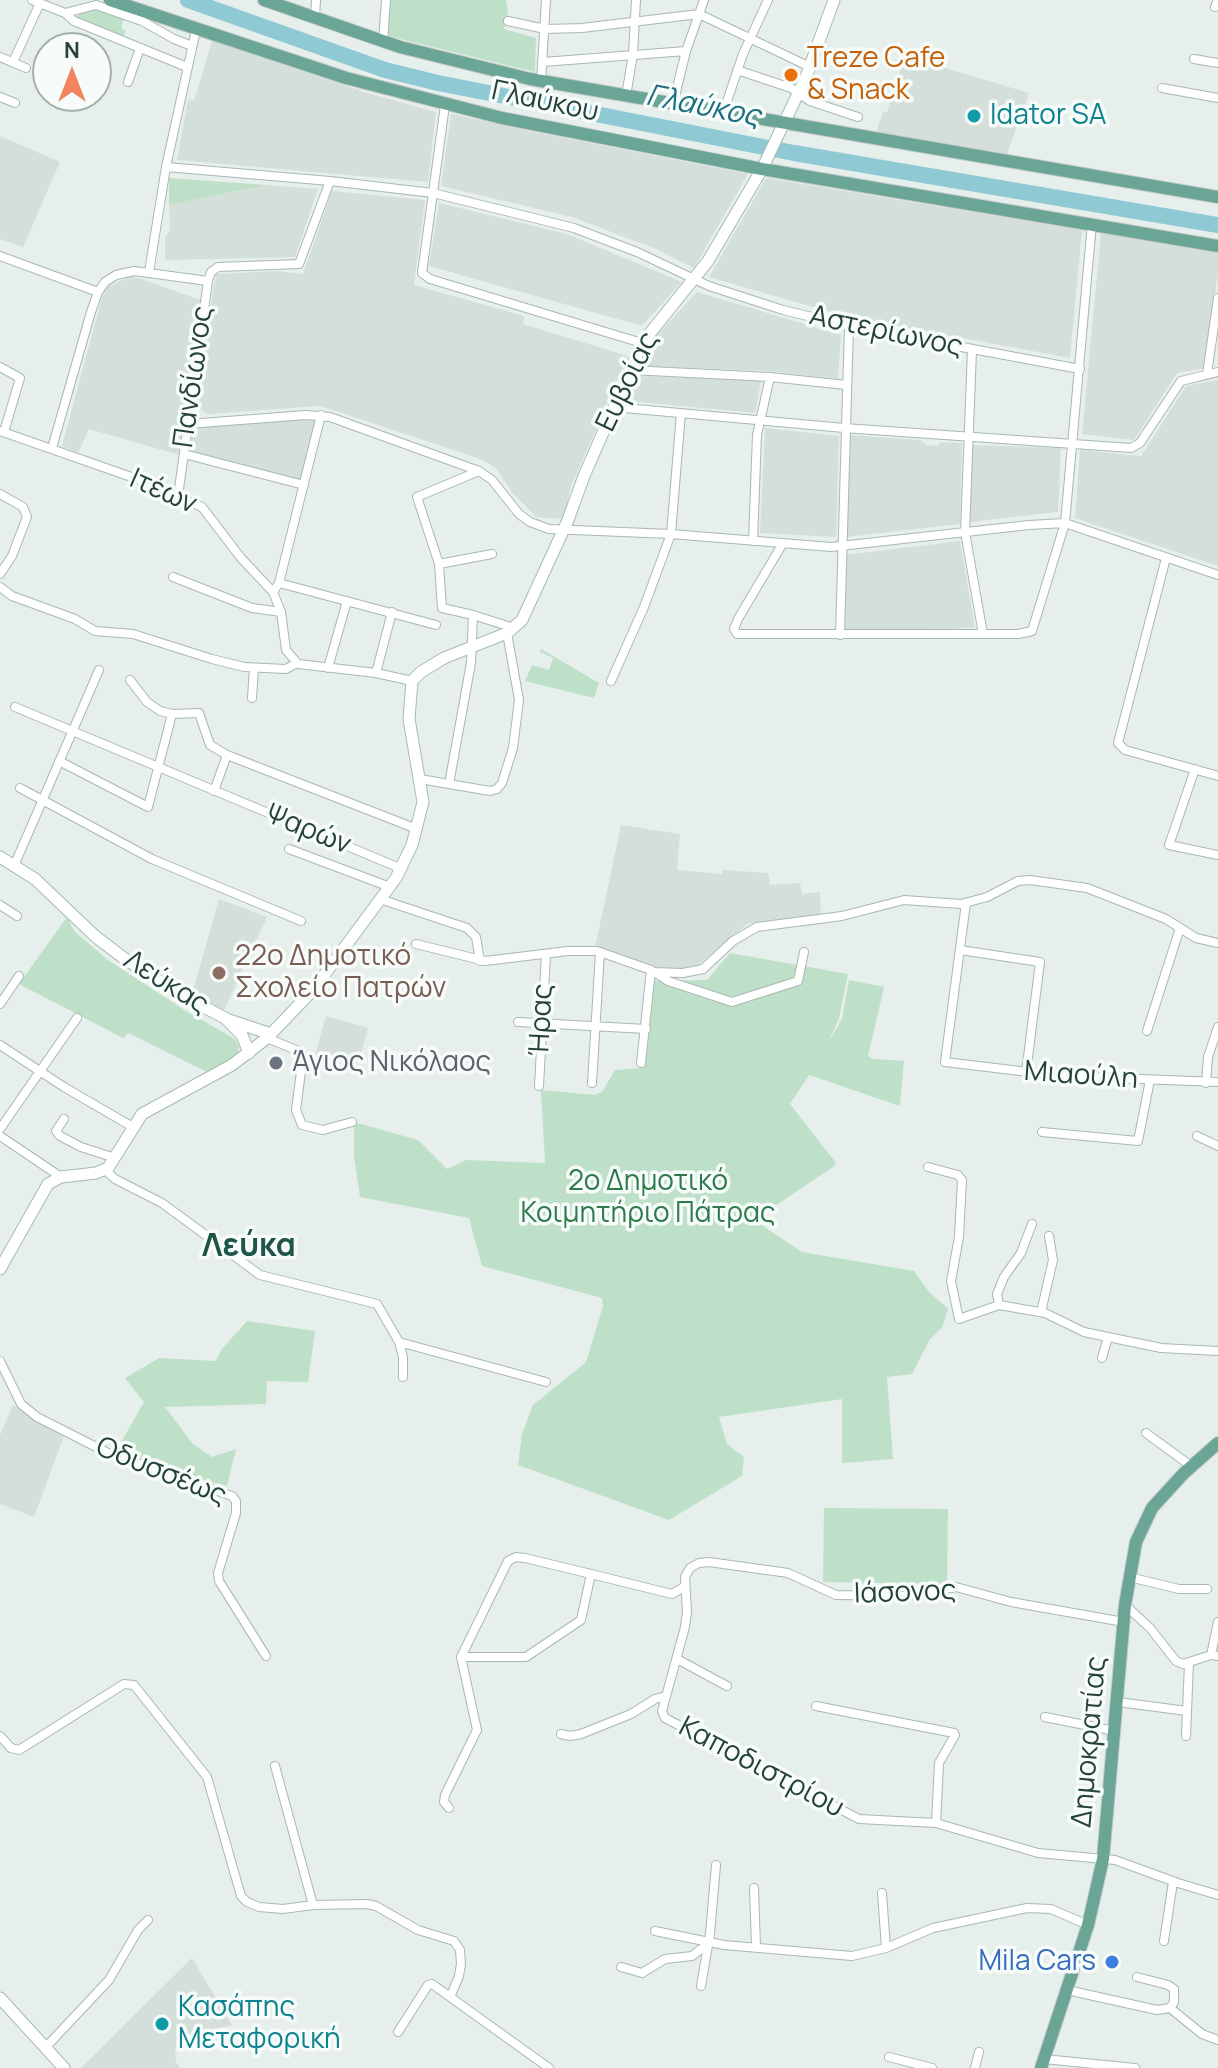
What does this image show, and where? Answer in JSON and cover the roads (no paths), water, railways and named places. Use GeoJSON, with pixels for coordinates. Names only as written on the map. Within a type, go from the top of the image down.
{"type":"FeatureCollection","features":[{"type":"Feature","properties":{"kind":"main road","name":"Γλαύκου"},"geometry":{"type":"LineString","coordinates":[[110,0],[372,86],[445,105],[549,128],[1218,246]]}},
{"type":"Feature","properties":{"kind":"main road","name":"Γλαύκου"},"geometry":{"type":"LineString","coordinates":[[264,0],[383,42],[541,81],[723,113],[783,127],[1218,197]]}},
{"type":"Feature","properties":{"kind":"main road","name":"Ευβοίας"},"geometry":{"type":"LineString","coordinates":[[511,630],[528,610],[642,343],[654,325],[696,279],[763,166],[810,67],[834,0]]}},
{"type":"Feature","properties":{"kind":"main road"},"geometry":{"type":"LineString","coordinates":[[0,1269],[45,1187],[61,1177],[105,1170],[115,1158],[131,1126],[142,1114],[249,1053],[320,981],[402,869],[417,829],[423,802],[409,719],[412,681],[433,664],[511,630]]}},
{"type":"Feature","properties":{"kind":"main road","name":"Λεύκας"},"geometry":{"type":"LineString","coordinates":[[0,857],[43,886],[96,937],[125,959],[177,993],[225,1018],[242,1035],[249,1053]]}},
{"type":"Feature","properties":{"kind":"main road"},"geometry":{"type":"LineString","coordinates":[[225,1018],[269,1036]]}},
{"type":"Feature","properties":{"kind":"main road","name":"Δημοκρατίας"},"geometry":{"type":"LineString","coordinates":[[1043,2064],[1088,1925],[1103,1859],[1125,1605],[1136,1542],[1146,1516],[1191,1466],[1218,1443]]}},
{"type":"Feature","properties":{"kind":"main road"},"geometry":{"type":"LineString","coordinates":[[0,1998],[64,2068]]}},
{"type":"Feature","properties":{"kind":"street"},"geometry":{"type":"LineString","coordinates":[[315,18],[316,0]]}},
{"type":"Feature","properties":{"kind":"street"},"geometry":{"type":"LineString","coordinates":[[383,42],[386,0]]}},
{"type":"Feature","properties":{"kind":"street"},"geometry":{"type":"LineString","coordinates":[[541,81],[546,0]]}},
{"type":"Feature","properties":{"kind":"street"},"geometry":{"type":"LineString","coordinates":[[626,96],[633,54],[636,0]]}},
{"type":"Feature","properties":{"kind":"street"},"geometry":{"type":"LineString","coordinates":[[673,104],[686,51],[704,0]]}},
{"type":"Feature","properties":{"kind":"street"},"geometry":{"type":"LineString","coordinates":[[723,113],[750,37],[768,0]]}},
{"type":"Feature","properties":{"kind":"street"},"geometry":{"type":"LineString","coordinates":[[13,62],[36,2],[65,13],[74,21],[187,67]]}},
{"type":"Feature","properties":{"kind":"street"},"geometry":{"type":"LineString","coordinates":[[65,13],[93,4],[142,21],[192,46]]}},
{"type":"Feature","properties":{"kind":"street"},"geometry":{"type":"LineString","coordinates":[[508,21],[545,29],[582,28],[699,14],[810,67]]}},
{"type":"Feature","properties":{"kind":"street"},"geometry":{"type":"LineString","coordinates":[[149,272],[166,167],[196,30]]}},
{"type":"Feature","properties":{"kind":"street"},"geometry":{"type":"LineString","coordinates":[[128,82],[140,48]]}},
{"type":"Feature","properties":{"kind":"street"},"geometry":{"type":"LineString","coordinates":[[543,62],[686,51]]}},
{"type":"Feature","properties":{"kind":"street"},"geometry":{"type":"LineString","coordinates":[[0,57],[26,68]]}},
{"type":"Feature","properties":{"kind":"street"},"geometry":{"type":"LineString","coordinates":[[1194,59],[1218,63]]}},
{"type":"Feature","properties":{"kind":"street"},"geometry":{"type":"LineString","coordinates":[[737,70],[799,92],[810,101],[858,117]]}},
{"type":"Feature","properties":{"kind":"street"},"geometry":{"type":"LineString","coordinates":[[1162,88],[1218,98]]}},
{"type":"Feature","properties":{"kind":"street"},"geometry":{"type":"LineString","coordinates":[[0,97],[15,103]]}},
{"type":"Feature","properties":{"kind":"street"},"geometry":{"type":"LineString","coordinates":[[445,105],[422,273],[430,279],[642,343]]}},
{"type":"Feature","properties":{"kind":"street","name":"Αστερίωνος"},"geometry":{"type":"LineString","coordinates":[[166,167],[433,193],[574,228],[637,252],[709,286],[758,302],[849,326],[1080,369]]}},
{"type":"Feature","properties":{"kind":"street"},"geometry":{"type":"LineString","coordinates":[[208,281],[212,270],[218,267],[299,264],[330,181]]}},
{"type":"Feature","properties":{"kind":"street"},"geometry":{"type":"LineString","coordinates":[[783,543],[738,619],[734,632],[743,635],[840,635],[1018,634],[1032,631],[1065,523],[1092,223]]}},
{"type":"Feature","properties":{"kind":"street"},"geometry":{"type":"LineString","coordinates":[[0,256],[98,292],[52,448]]}},
{"type":"Feature","properties":{"kind":"street","name":"Πανδίωνος"},"geometry":{"type":"LineString","coordinates":[[98,292],[105,282],[116,275],[134,271],[208,281],[178,496]]}},
{"type":"Feature","properties":{"kind":"street"},"geometry":{"type":"LineString","coordinates":[[1207,374],[1218,298]]}},
{"type":"Feature","properties":{"kind":"street"},"geometry":{"type":"LineString","coordinates":[[840,635],[849,326]]}},
{"type":"Feature","properties":{"kind":"street"},"geometry":{"type":"LineString","coordinates":[[972,350],[965,532],[983,634]]}},
{"type":"Feature","properties":{"kind":"street"},"geometry":{"type":"LineString","coordinates":[[0,367],[20,378],[2,431]]}},
{"type":"Feature","properties":{"kind":"street"},"geometry":{"type":"LineString","coordinates":[[630,370],[770,377],[846,385]]}},
{"type":"Feature","properties":{"kind":"street"},"geometry":{"type":"LineString","coordinates":[[614,407],[844,428],[1136,446],[1181,381],[1218,372]]}},
{"type":"Feature","properties":{"kind":"street"},"geometry":{"type":"LineString","coordinates":[[753,541],[757,435],[770,377]]}},
{"type":"Feature","properties":{"kind":"street"},"geometry":{"type":"LineString","coordinates":[[611,681],[644,607],[671,534],[681,413]]}},
{"type":"Feature","properties":{"kind":"street"},"geometry":{"type":"LineString","coordinates":[[273,592],[279,583],[321,415]]}},
{"type":"Feature","properties":{"kind":"street"},"geometry":{"type":"LineString","coordinates":[[188,424],[321,415],[479,471],[492,480],[512,506],[530,522],[549,529],[671,534],[841,547],[1065,523],[1218,575]]}},
{"type":"Feature","properties":{"kind":"street","name":"Ιτέων"},"geometry":{"type":"LineString","coordinates":[[2,431],[178,496],[205,510],[241,558],[273,592],[281,612],[286,650],[297,663]]}},
{"type":"Feature","properties":{"kind":"street"},"geometry":{"type":"LineString","coordinates":[[184,454],[304,485]]}},
{"type":"Feature","properties":{"kind":"street"},"geometry":{"type":"LineString","coordinates":[[420,779],[490,791],[497,789],[506,774],[513,748],[519,700],[511,630],[473,615],[442,608],[439,564],[417,497],[479,471]]}},
{"type":"Feature","properties":{"kind":"street"},"geometry":{"type":"LineString","coordinates":[[0,494],[23,507],[27,517],[12,556],[0,574]]}},
{"type":"Feature","properties":{"kind":"street"},"geometry":{"type":"LineString","coordinates":[[439,564],[492,554]]}},
{"type":"Feature","properties":{"kind":"street"},"geometry":{"type":"LineString","coordinates":[[1166,558],[1118,743],[1125,750],[1218,774]]}},
{"type":"Feature","properties":{"kind":"street"},"geometry":{"type":"LineString","coordinates":[[173,577],[252,608],[281,612]]}},
{"type":"Feature","properties":{"kind":"street"},"geometry":{"type":"LineString","coordinates":[[279,583],[436,625]]}},
{"type":"Feature","properties":{"kind":"street"},"geometry":{"type":"LineString","coordinates":[[0,587],[12,596],[75,619],[95,631],[133,634],[212,659],[254,668],[286,669],[297,663],[412,681]]}},
{"type":"Feature","properties":{"kind":"street"},"geometry":{"type":"LineString","coordinates":[[328,668],[347,601]]}},
{"type":"Feature","properties":{"kind":"street"},"geometry":{"type":"LineString","coordinates":[[376,673],[392,612]]}},
{"type":"Feature","properties":{"kind":"street"},"geometry":{"type":"LineString","coordinates":[[449,784],[473,645],[473,615]]}},
{"type":"Feature","properties":{"kind":"street"},"geometry":{"type":"LineString","coordinates":[[252,698],[254,668]]}},
{"type":"Feature","properties":{"kind":"street"},"geometry":{"type":"LineString","coordinates":[[14,866],[99,670]]}},
{"type":"Feature","properties":{"kind":"street"},"geometry":{"type":"LineString","coordinates":[[130,680],[147,702],[172,714],[199,713],[210,745],[227,755],[417,829]]}},
{"type":"Feature","properties":{"kind":"street","name":"Ψαρών"},"geometry":{"type":"LineString","coordinates":[[15,707],[402,869]]}},
{"type":"Feature","properties":{"kind":"street"},"geometry":{"type":"LineString","coordinates":[[59,761],[146,808],[150,805],[172,714]]}},
{"type":"Feature","properties":{"kind":"street"},"geometry":{"type":"LineString","coordinates":[[214,791],[227,755]]}},
{"type":"Feature","properties":{"kind":"street"},"geometry":{"type":"LineString","coordinates":[[1195,769],[1169,845],[1218,855]]}},
{"type":"Feature","properties":{"kind":"street"},"geometry":{"type":"LineString","coordinates":[[20,788],[152,859],[301,921]]}},
{"type":"Feature","properties":{"kind":"street"},"geometry":{"type":"LineString","coordinates":[[289,849],[390,887]]}},
{"type":"Feature","properties":{"kind":"street"},"geometry":{"type":"LineString","coordinates":[[652,971],[700,970],[741,935],[761,926],[855,914],[904,900],[966,903],[987,897],[1018,881],[1041,880],[1087,888],[1157,915],[1196,938],[1218,943]]}},
{"type":"Feature","properties":{"kind":"street"},"geometry":{"type":"LineString","coordinates":[[380,899],[467,928],[476,937],[480,961]]}},
{"type":"Feature","properties":{"kind":"street"},"geometry":{"type":"LineString","coordinates":[[966,903],[960,950],[1040,962],[1026,1073]]}},
{"type":"Feature","properties":{"kind":"street"},"geometry":{"type":"LineString","coordinates":[[0,905],[17,916]]}},
{"type":"Feature","properties":{"kind":"street"},"geometry":{"type":"LineString","coordinates":[[1147,1031],[1180,928]]}},
{"type":"Feature","properties":{"kind":"street"},"geometry":{"type":"LineString","coordinates":[[416,944],[480,961],[579,950],[600,952],[652,971],[668,981],[732,1002],[798,981],[804,952]]}},
{"type":"Feature","properties":{"kind":"street","name":"Μιαούλη"},"geometry":{"type":"LineString","coordinates":[[960,950],[945,1062],[1026,1073],[1218,1082]]}},
{"type":"Feature","properties":{"kind":"street"},"geometry":{"type":"LineString","coordinates":[[592,1083],[600,952]]}},
{"type":"Feature","properties":{"kind":"street","name":"Ήρας"},"geometry":{"type":"LineString","coordinates":[[539,1086],[546,954]]}},
{"type":"Feature","properties":{"kind":"street"},"geometry":{"type":"LineString","coordinates":[[641,1063],[652,971]]}},
{"type":"Feature","properties":{"kind":"street"},"geometry":{"type":"LineString","coordinates":[[0,1004],[19,976]]}},
{"type":"Feature","properties":{"kind":"street"},"geometry":{"type":"LineString","coordinates":[[0,1129],[77,1018]]}},
{"type":"Feature","properties":{"kind":"street"},"geometry":{"type":"LineString","coordinates":[[518,1022],[646,1029]]}},
{"type":"Feature","properties":{"kind":"street"},"geometry":{"type":"LineString","coordinates":[[1206,1083],[1208,1057],[1218,1027]]}},
{"type":"Feature","properties":{"kind":"street"},"geometry":{"type":"LineString","coordinates":[[269,1036],[301,1052],[303,1056],[296,1103],[302,1125],[323,1130],[352,1122]]}},
{"type":"Feature","properties":{"kind":"street"},"geometry":{"type":"LineString","coordinates":[[0,1045],[131,1126]]}},
{"type":"Feature","properties":{"kind":"street"},"geometry":{"type":"LineString","coordinates":[[1042,1132],[1138,1141],[1150,1080]]}},
{"type":"Feature","properties":{"kind":"street"},"geometry":{"type":"LineString","coordinates":[[64,1119],[56,1131],[60,1136],[81,1147],[115,1158]]}},
{"type":"Feature","properties":{"kind":"street"},"geometry":{"type":"LineString","coordinates":[[0,1136],[61,1177]]}},
{"type":"Feature","properties":{"kind":"street"},"geometry":{"type":"LineString","coordinates":[[1197,1136],[1218,1146]]}},
{"type":"Feature","properties":{"kind":"street"},"geometry":{"type":"LineString","coordinates":[[928,1167],[958,1175],[962,1180],[959,1237],[951,1281],[959,1319],[999,1305],[1041,1312],[1084,1332],[1161,1348],[1218,1351]]}},
{"type":"Feature","properties":{"kind":"street"},"geometry":{"type":"LineString","coordinates":[[105,1170],[115,1179],[162,1203],[260,1275],[377,1304],[399,1342],[403,1377]]}},
{"type":"Feature","properties":{"kind":"street"},"geometry":{"type":"LineString","coordinates":[[999,1305],[997,1294],[1004,1277],[1021,1253],[1032,1224]]}},
{"type":"Feature","properties":{"kind":"street"},"geometry":{"type":"LineString","coordinates":[[1041,1312],[1053,1260],[1049,1236]]}},
{"type":"Feature","properties":{"kind":"street"},"geometry":{"type":"LineString","coordinates":[[1102,1358],[1108,1337]]}},
{"type":"Feature","properties":{"kind":"street"},"geometry":{"type":"LineString","coordinates":[[399,1342],[546,1382]]}},
{"type":"Feature","properties":{"kind":"street","name":"Οδυσσέως"},"geometry":{"type":"LineString","coordinates":[[0,1361],[21,1404],[37,1417],[108,1453],[232,1496],[236,1501],[236,1513],[218,1573],[219,1581],[266,1656]]}},
{"type":"Feature","properties":{"kind":"street"},"geometry":{"type":"LineString","coordinates":[[1146,1433],[1191,1466]]}},
{"type":"Feature","properties":{"kind":"street"},"geometry":{"type":"LineString","coordinates":[[449,1808],[444,1802],[445,1795],[477,1730],[461,1657],[508,1561],[516,1557],[525,1558],[672,1594],[684,1587]]}},
{"type":"Feature","properties":{"kind":"street","name":"Ιάσονος"},"geometry":{"type":"LineString","coordinates":[[690,1568],[709,1562],[788,1573],[836,1595],[907,1596],[956,1587],[1011,1602],[1124,1622]]}},
{"type":"Feature","properties":{"kind":"street","name":"Καποδιστρίου"},"geometry":{"type":"LineString","coordinates":[[690,1568],[684,1587],[687,1612],[662,1711],[665,1718],[859,1819],[936,1823],[1038,1853],[1124,1862],[1173,1882],[1218,1895]]}},
{"type":"Feature","properties":{"kind":"street"},"geometry":{"type":"LineString","coordinates":[[461,1657],[526,1657],[581,1620],[591,1574]]}},
{"type":"Feature","properties":{"kind":"street"},"geometry":{"type":"LineString","coordinates":[[1129,1577],[1179,1589],[1207,1589]]}},
{"type":"Feature","properties":{"kind":"street"},"geometry":{"type":"LineString","coordinates":[[1125,1605],[1150,1628],[1176,1661],[1189,1663],[1214,1656],[1218,1622]]}},
{"type":"Feature","properties":{"kind":"street"},"geometry":{"type":"LineString","coordinates":[[677,1659],[727,1686]]}},
{"type":"Feature","properties":{"kind":"street"},"geometry":{"type":"LineString","coordinates":[[1186,1736],[1189,1663]]}},
{"type":"Feature","properties":{"kind":"street"},"geometry":{"type":"LineString","coordinates":[[0,1736],[11,1748],[19,1750],[129,1683],[207,1777],[241,1896],[247,1902],[271,1908],[372,1905],[406,1925],[454,1941],[460,1950],[461,1964],[451,1995]]}},
{"type":"Feature","properties":{"kind":"street"},"geometry":{"type":"LineString","coordinates":[[561,1734],[581,1734],[666,1696]]}},
{"type":"Feature","properties":{"kind":"street"},"geometry":{"type":"LineString","coordinates":[[1118,1702],[1187,1711]]}},
{"type":"Feature","properties":{"kind":"street"},"geometry":{"type":"LineString","coordinates":[[816,1706],[954,1733],[939,1763],[936,1823]]}},
{"type":"Feature","properties":{"kind":"street"},"geometry":{"type":"LineString","coordinates":[[1045,1717],[1115,1731]]}},
{"type":"Feature","properties":{"kind":"street"},"geometry":{"type":"LineString","coordinates":[[275,1766],[313,1905]]}},
{"type":"Feature","properties":{"kind":"street"},"geometry":{"type":"LineString","coordinates":[[701,1986],[709,1943],[716,1865]]}},
{"type":"Feature","properties":{"kind":"street"},"geometry":{"type":"LineString","coordinates":[[1164,1941],[1173,1882]]}},
{"type":"Feature","properties":{"kind":"street"},"geometry":{"type":"LineString","coordinates":[[754,1888],[756,1947]]}},
{"type":"Feature","properties":{"kind":"street"},"geometry":{"type":"LineString","coordinates":[[882,1893],[886,1948]]}},
{"type":"Feature","properties":{"kind":"street"},"geometry":{"type":"LineString","coordinates":[[655,1931],[709,1943],[852,1956],[886,1948],[933,1928],[1027,1908],[1051,1909],[1088,1925]]}},
{"type":"Feature","properties":{"kind":"street"},"geometry":{"type":"LineString","coordinates":[[45,2048],[109,1980],[138,1930],[148,1920]]}},
{"type":"Feature","properties":{"kind":"street"},"geometry":{"type":"LineString","coordinates":[[621,1967],[642,1973],[665,1959],[692,1956],[709,1943]]}},
{"type":"Feature","properties":{"kind":"street"},"geometry":{"type":"LineString","coordinates":[[1067,1990],[1157,2010],[1170,2008],[1174,2002],[1174,1989],[1137,1977]]}},
{"type":"Feature","properties":{"kind":"street"},"geometry":{"type":"LineString","coordinates":[[398,2032],[428,1985],[432,1984],[549,2068]]}},
{"type":"Feature","properties":{"kind":"street"},"geometry":{"type":"LineString","coordinates":[[1170,2008],[1202,2034],[1218,2040]]}},
{"type":"Feature","properties":{"kind":"street"},"geometry":{"type":"LineString","coordinates":[[975,2068],[979,2052]]}},
{"type":"Feature","properties":{"kind":"street"},"geometry":{"type":"LineString","coordinates":[[889,2057],[932,2068]]}},
{"type":"Feature","properties":{"kind":"street"},"geometry":{"type":"LineString","coordinates":[[1043,2064],[1135,2068]]}},
{"type":"Feature","properties":{"kind":"waterway","name":"Γλαύκος"},"geometry":{"type":"LineString","coordinates":[[188,0],[385,70],[438,83],[794,153],[1218,225]]}},
{"type":"Feature","properties":{"kind":"place","name":"Treze Cafe & Snack"},"geometry":{"type":"Point","coordinates":[791,75]}},
{"type":"Feature","properties":{"kind":"place","name":"Idator SA"},"geometry":{"type":"Point","coordinates":[974,116]}},
{"type":"Feature","properties":{"kind":"place","name":"22ο Δημοτικό Σχολείο Πατρών"},"geometry":{"type":"Point","coordinates":[219,973]}},
{"type":"Feature","properties":{"kind":"place","name":"Άγιος Νικόλαος"},"geometry":{"type":"Point","coordinates":[276,1063]}},
{"type":"Feature","properties":{"kind":"place","name":"Mila Cars"},"geometry":{"type":"Point","coordinates":[1112,1962]}},
{"type":"Feature","properties":{"kind":"place","name":"Κασάπης Μεταφορική"},"geometry":{"type":"Point","coordinates":[162,2024]}},
{"type":"Feature","properties":{"kind":"district","name":"Λεύκα"},"geometry":{"type":"Point","coordinates":[249,1247]}},
{"type":"Feature","properties":{"kind":"park label","name":"2o Δημοτικό Κοιμητήριο Πάτρας"},"geometry":{"type":"Point","coordinates":[648,1198]}}]}
